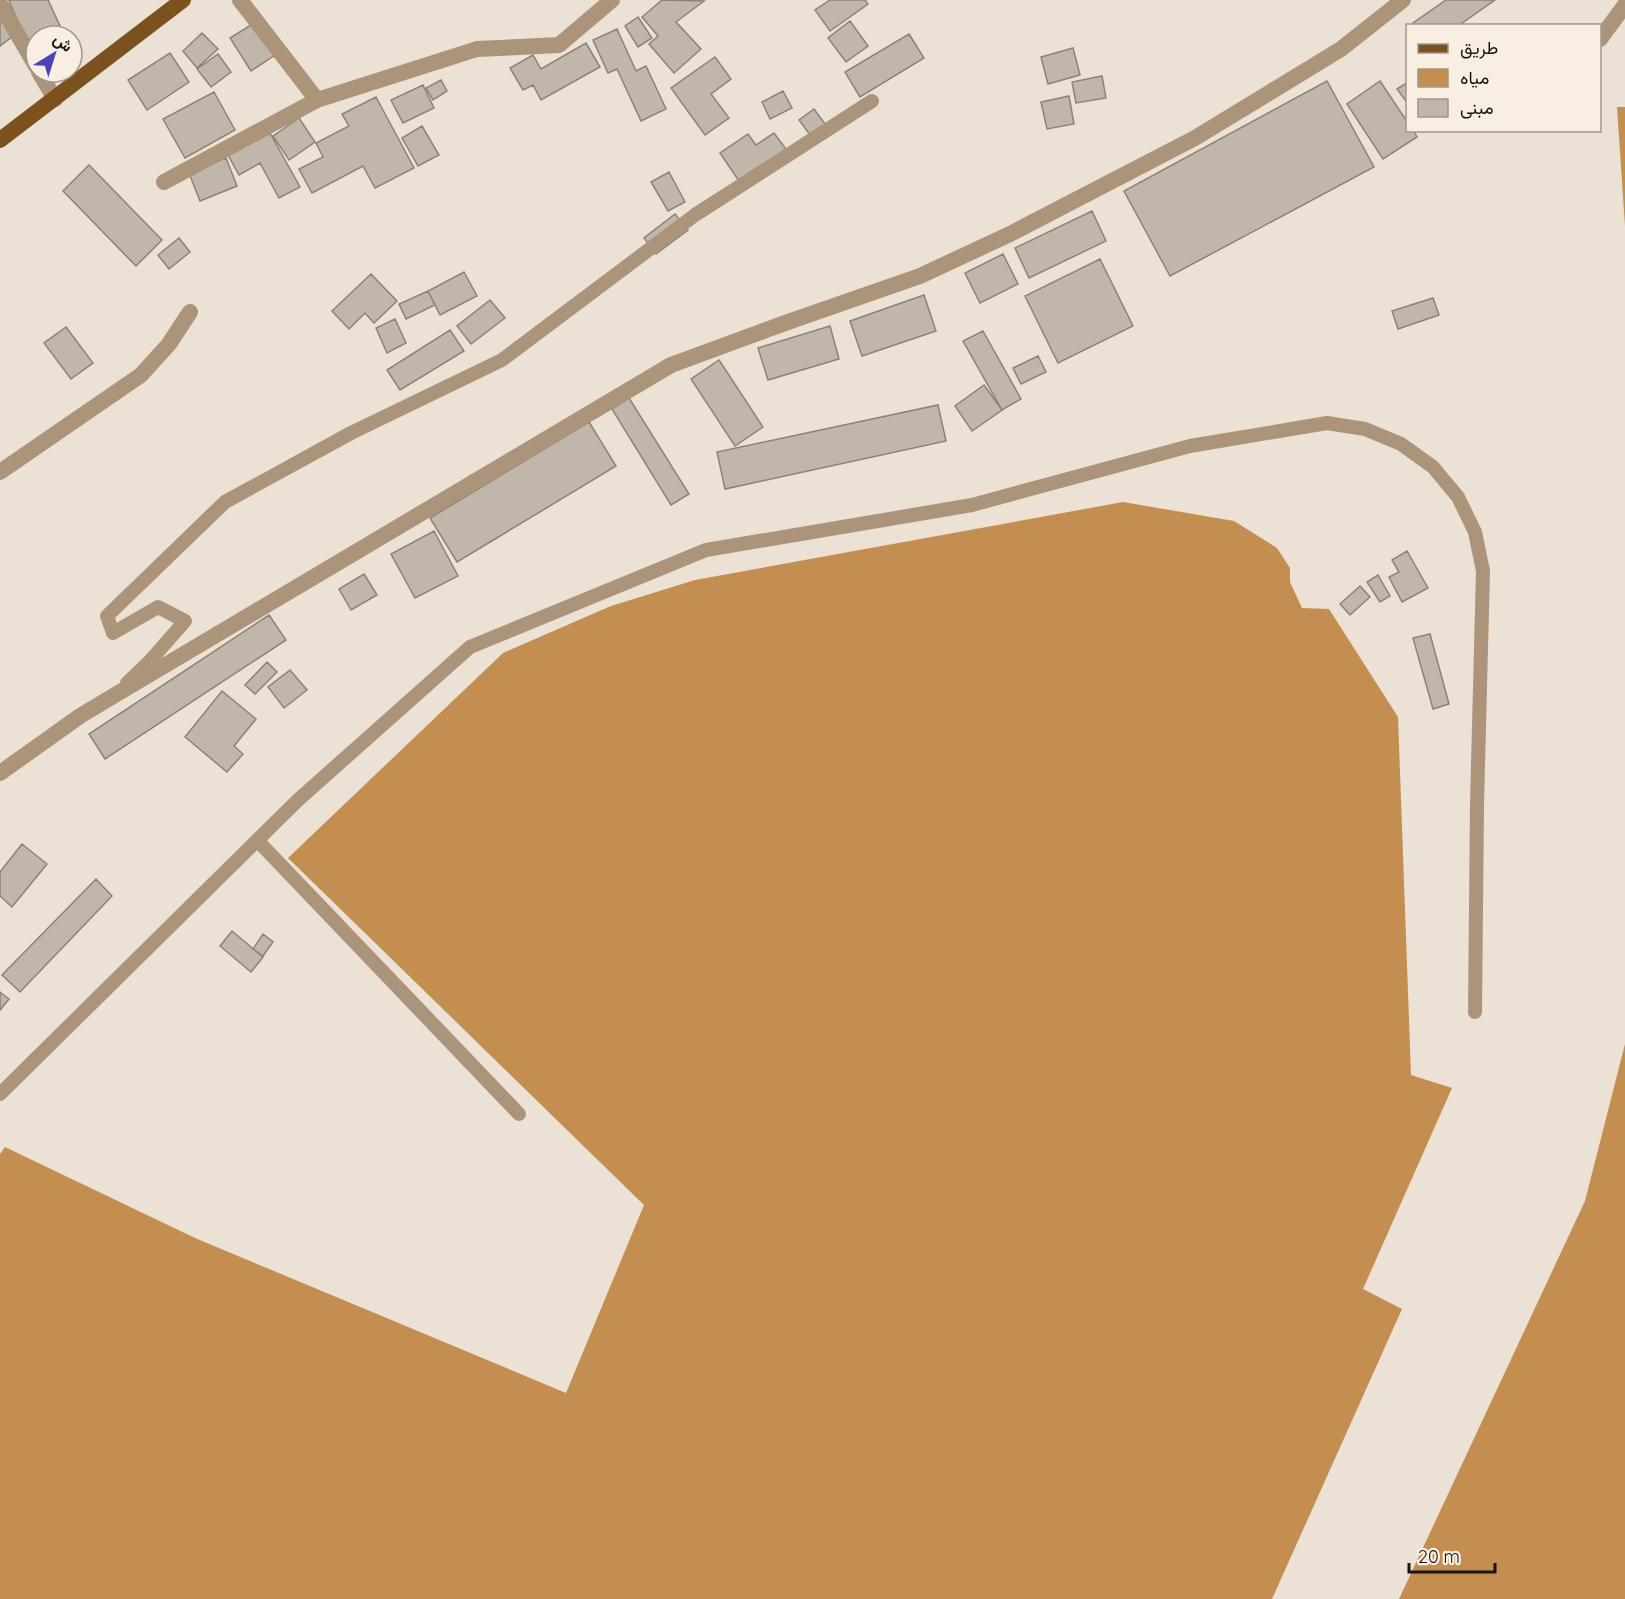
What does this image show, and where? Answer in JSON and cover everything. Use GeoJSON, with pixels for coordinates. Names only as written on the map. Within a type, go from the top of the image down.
{"type":"FeatureCollection","features":[{"type":"Feature","properties":{"kind":"main road"},"geometry":{"type":"LineString","coordinates":[[0,140],[183,0]]}},
{"type":"Feature","properties":{"kind":"street"},"geometry":{"type":"LineString","coordinates":[[240,0],[317,100]]}},
{"type":"Feature","properties":{"kind":"street"},"geometry":{"type":"LineString","coordinates":[[164,182],[317,100],[477,49],[560,45],[612,0]]}},
{"type":"Feature","properties":{"kind":"street"},"geometry":{"type":"LineString","coordinates":[[0,773],[80,716],[672,365],[920,276],[1010,234],[1195,138],[1341,49],[1403,0]]}},
{"type":"Feature","properties":{"kind":"street"},"geometry":{"type":"LineString","coordinates":[[0,4],[24,45]]}},
{"type":"Feature","properties":{"kind":"street"},"geometry":{"type":"LineString","coordinates":[[1601,38],[1625,5]]}},
{"type":"Feature","properties":{"kind":"street"},"geometry":{"type":"LineString","coordinates":[[46,84],[55,99]]}},
{"type":"Feature","properties":{"kind":"street"},"geometry":{"type":"LineString","coordinates":[[0,472],[141,375],[169,344],[190,312]]}},
{"type":"Feature","properties":{"kind":"lane"},"geometry":{"type":"LineString","coordinates":[[115,695],[149,662],[185,621],[158,607],[112,633],[107,616],[225,502],[351,433],[502,360],[695,215],[873,101]]}},
{"type":"Feature","properties":{"kind":"lane"},"geometry":{"type":"LineString","coordinates":[[0,1094],[306,793],[470,647],[706,550],[972,505],[1190,446],[1326,423],[1365,429],[1401,444],[1433,467],[1458,497],[1475,532],[1483,571],[1475,1012]]}},
{"type":"Feature","properties":{"kind":"lane"},"geometry":{"type":"LineString","coordinates":[[257,840],[519,1114]]}},
{"type":"Feature","properties":{"kind":"water"},"geometry":{"type":"Polygon","coordinates":[[[1617,107],[1625,107],[1625,226],[1617,107]]]}},
{"type":"Feature","properties":{"kind":"water"},"geometry":{"type":"Polygon","coordinates":[[[1123,502],[1234,521],[1277,548],[1290,568],[1290,582],[1302,608],[1329,609],[1398,717],[1411,1075],[1452,1088],[1363,1289],[1402,1309],[1272,1599],[0,1599],[0,1154],[5,1147],[195,1238],[566,1393],[644,1205],[288,858],[503,653],[611,606],[695,580],[1123,502]]]}},
{"type":"Feature","properties":{"kind":"water"},"geometry":{"type":"Polygon","coordinates":[[[1625,1044],[1625,1599],[1399,1599],[1585,1201],[1625,1044]]]}},
{"type":"Feature","properties":{"kind":"building"},"geometry":{"type":"Polygon","coordinates":[[[48,0],[59,24],[24,24],[24,35],[9,1],[48,0]]]}},
{"type":"Feature","properties":{"kind":"building"},"geometry":{"type":"Polygon","coordinates":[[[662,0],[704,1],[676,22],[701,49],[674,73],[649,44],[658,36],[642,17],[662,0]]]}},
{"type":"Feature","properties":{"kind":"building"},"geometry":{"type":"Polygon","coordinates":[[[830,0],[865,0],[868,4],[830,31],[815,10],[830,0]]]}},
{"type":"Feature","properties":{"kind":"building"},"geometry":{"type":"Polygon","coordinates":[[[1446,0],[1495,0],[1461,24],[1413,23],[1446,0]]]}},
{"type":"Feature","properties":{"kind":"building"},"geometry":{"type":"Polygon","coordinates":[[[0,12],[17,33],[0,46],[0,12]]]}},
{"type":"Feature","properties":{"kind":"building"},"geometry":{"type":"Polygon","coordinates":[[[638,17],[652,38],[638,47],[625,26],[638,17]]]}},
{"type":"Feature","properties":{"kind":"building"},"geometry":{"type":"Polygon","coordinates":[[[850,21],[868,46],[846,62],[828,38],[850,21]]]}},
{"type":"Feature","properties":{"kind":"building"},"geometry":{"type":"Polygon","coordinates":[[[254,23],[275,55],[251,71],[230,38],[254,23]]]}},
{"type":"Feature","properties":{"kind":"building"},"geometry":{"type":"Polygon","coordinates":[[[617,29],[636,71],[646,66],[666,109],[641,121],[617,69],[608,73],[593,40],[617,29]]]}},
{"type":"Feature","properties":{"kind":"building"},"geometry":{"type":"Polygon","coordinates":[[[202,33],[218,49],[197,68],[183,51],[202,33]]]}},
{"type":"Feature","properties":{"kind":"building"},"geometry":{"type":"Polygon","coordinates":[[[909,34],[924,58],[860,97],[845,72],[909,34]]]}},
{"type":"Feature","properties":{"kind":"building"},"geometry":{"type":"Polygon","coordinates":[[[586,43],[600,67],[541,100],[533,85],[523,90],[510,68],[533,55],[541,69],[586,43]]]}},
{"type":"Feature","properties":{"kind":"building"},"geometry":{"type":"Polygon","coordinates":[[[1073,48],[1080,75],[1048,84],[1041,57],[1073,48]]]}},
{"type":"Feature","properties":{"kind":"building"},"geometry":{"type":"Polygon","coordinates":[[[170,53],[189,82],[147,110],[128,80],[170,53]]]}},
{"type":"Feature","properties":{"kind":"building"},"geometry":{"type":"Polygon","coordinates":[[[218,54],[231,72],[211,87],[197,69],[218,54]]]}},
{"type":"Feature","properties":{"kind":"building"},"geometry":{"type":"Polygon","coordinates":[[[715,57],[731,79],[711,94],[729,118],[705,135],[671,88],[715,57]]]}},
{"type":"Feature","properties":{"kind":"building"},"geometry":{"type":"Polygon","coordinates":[[[1102,76],[1106,98],[1076,103],[1072,82],[1102,76]]]}},
{"type":"Feature","properties":{"kind":"building"},"geometry":{"type":"Polygon","coordinates":[[[441,80],[447,91],[433,100],[426,88],[441,80]]]}},
{"type":"Feature","properties":{"kind":"building"},"geometry":{"type":"Polygon","coordinates":[[[1327,81],[1374,167],[1170,276],[1124,191],[1327,81]]]}},
{"type":"Feature","properties":{"kind":"building"},"geometry":{"type":"Polygon","coordinates":[[[1380,81],[1406,120],[1406,132],[1414,132],[1417,137],[1383,159],[1347,104],[1380,81]]]}},
{"type":"Feature","properties":{"kind":"building"},"geometry":{"type":"Polygon","coordinates":[[[1406,83],[1406,101],[1397,89],[1406,83]]]}},
{"type":"Feature","properties":{"kind":"building"},"geometry":{"type":"Polygon","coordinates":[[[423,85],[434,108],[403,123],[391,100],[423,85]]]}},
{"type":"Feature","properties":{"kind":"building"},"geometry":{"type":"Polygon","coordinates":[[[783,91],[792,108],[770,119],[762,102],[783,91]]]}},
{"type":"Feature","properties":{"kind":"building"},"geometry":{"type":"Polygon","coordinates":[[[214,92],[235,130],[185,158],[163,119],[214,92]]]}},
{"type":"Feature","properties":{"kind":"building"},"geometry":{"type":"Polygon","coordinates":[[[1069,96],[1074,124],[1047,129],[1041,102],[1069,96]]]}},
{"type":"Feature","properties":{"kind":"building"},"geometry":{"type":"Polygon","coordinates":[[[376,97],[414,168],[375,188],[363,166],[312,193],[299,169],[323,157],[316,143],[349,126],[342,114],[376,97]]]}},
{"type":"Feature","properties":{"kind":"building"},"geometry":{"type":"Polygon","coordinates":[[[814,109],[831,132],[816,143],[799,120],[814,109]]]}},
{"type":"Feature","properties":{"kind":"building"},"geometry":{"type":"Polygon","coordinates":[[[299,118],[315,142],[289,160],[273,136],[299,118]]]}},
{"type":"Feature","properties":{"kind":"building"},"geometry":{"type":"Polygon","coordinates":[[[422,126],[439,155],[418,166],[402,138],[422,126]]]}},
{"type":"Feature","properties":{"kind":"building"},"geometry":{"type":"Polygon","coordinates":[[[270,133],[300,187],[279,198],[260,163],[239,175],[228,155],[270,133]]]}},
{"type":"Feature","properties":{"kind":"building"},"geometry":{"type":"Polygon","coordinates":[[[774,133],[786,149],[739,181],[720,153],[748,134],[756,145],[774,133]]]}},
{"type":"Feature","properties":{"kind":"building"},"geometry":{"type":"Polygon","coordinates":[[[226,158],[237,186],[200,201],[189,173],[226,158]]]}},
{"type":"Feature","properties":{"kind":"building"},"geometry":{"type":"Polygon","coordinates":[[[89,165],[162,240],[136,266],[63,191],[89,165]]]}},
{"type":"Feature","properties":{"kind":"building"},"geometry":{"type":"Polygon","coordinates":[[[669,172],[685,202],[668,211],[651,182],[669,172]]]}},
{"type":"Feature","properties":{"kind":"building"},"geometry":{"type":"Polygon","coordinates":[[[1092,211],[1106,241],[1029,278],[1015,248],[1092,211]]]}},
{"type":"Feature","properties":{"kind":"building"},"geometry":{"type":"Polygon","coordinates":[[[675,214],[688,230],[656,254],[644,238],[675,214]]]}},
{"type":"Feature","properties":{"kind":"building"},"geometry":{"type":"Polygon","coordinates":[[[179,238],[190,252],[169,269],[158,255],[179,238]]]}},
{"type":"Feature","properties":{"kind":"building"},"geometry":{"type":"Polygon","coordinates":[[[1003,254],[1018,284],[980,303],[965,273],[1003,254]]]}},
{"type":"Feature","properties":{"kind":"building"},"geometry":{"type":"Polygon","coordinates":[[[1100,259],[1133,326],[1058,363],[1025,296],[1100,259]]]}},
{"type":"Feature","properties":{"kind":"building"},"geometry":{"type":"Polygon","coordinates":[[[464,272],[477,296],[440,315],[428,291],[464,272]]]}},
{"type":"Feature","properties":{"kind":"building"},"geometry":{"type":"Polygon","coordinates":[[[371,274],[397,301],[374,323],[365,313],[349,329],[332,311],[371,274]]]}},
{"type":"Feature","properties":{"kind":"building"},"geometry":{"type":"Polygon","coordinates":[[[428,291],[435,305],[406,319],[399,304],[428,291]]]}},
{"type":"Feature","properties":{"kind":"building"},"geometry":{"type":"Polygon","coordinates":[[[924,295],[936,331],[862,356],[850,321],[924,295]]]}},
{"type":"Feature","properties":{"kind":"building"},"geometry":{"type":"Polygon","coordinates":[[[1433,298],[1439,315],[1398,329],[1392,311],[1433,298]]]}},
{"type":"Feature","properties":{"kind":"building"},"geometry":{"type":"Polygon","coordinates":[[[490,300],[505,318],[471,344],[457,326],[490,300]]]}},
{"type":"Feature","properties":{"kind":"building"},"geometry":{"type":"Polygon","coordinates":[[[395,319],[406,343],[387,353],[376,328],[395,319]]]}},
{"type":"Feature","properties":{"kind":"building"},"geometry":{"type":"Polygon","coordinates":[[[830,326],[839,359],[768,380],[758,348],[830,326]]]}},
{"type":"Feature","properties":{"kind":"building"},"geometry":{"type":"Polygon","coordinates":[[[66,327],[93,363],[71,379],[44,343],[66,327]]]}},
{"type":"Feature","properties":{"kind":"building"},"geometry":{"type":"Polygon","coordinates":[[[450,330],[464,351],[400,390],[387,370],[450,330]]]}},
{"type":"Feature","properties":{"kind":"building"},"geometry":{"type":"Polygon","coordinates":[[[983,331],[1021,399],[1002,410],[963,341],[983,331]]]}},
{"type":"Feature","properties":{"kind":"building"},"geometry":{"type":"Polygon","coordinates":[[[1038,356],[1046,372],[1021,384],[1013,368],[1038,356]]]}},
{"type":"Feature","properties":{"kind":"building"},"geometry":{"type":"Polygon","coordinates":[[[719,360],[763,427],[735,446],[691,379],[719,360]]]}},
{"type":"Feature","properties":{"kind":"building"},"geometry":{"type":"Polygon","coordinates":[[[984,385],[1002,410],[972,431],[955,406],[984,385]]]}},
{"type":"Feature","properties":{"kind":"building"},"geometry":{"type":"Polygon","coordinates":[[[629,398],[689,494],[671,505],[612,409],[629,398]]]}},
{"type":"Feature","properties":{"kind":"building"},"geometry":{"type":"Polygon","coordinates":[[[938,405],[946,441],[725,489],[717,452],[938,405]]]}},
{"type":"Feature","properties":{"kind":"building"},"geometry":{"type":"Polygon","coordinates":[[[589,422],[616,466],[457,562],[430,518],[589,422]]]}},
{"type":"Feature","properties":{"kind":"building"},"geometry":{"type":"Polygon","coordinates":[[[434,531],[458,576],[415,598],[391,554],[434,531]]]}},
{"type":"Feature","properties":{"kind":"building"},"geometry":{"type":"Polygon","coordinates":[[[1407,551],[1428,588],[1402,602],[1389,577],[1399,572],[1392,560],[1407,551]]]}},
{"type":"Feature","properties":{"kind":"building"},"geometry":{"type":"Polygon","coordinates":[[[364,574],[377,595],[351,610],[339,589],[364,574]]]}},
{"type":"Feature","properties":{"kind":"building"},"geometry":{"type":"Polygon","coordinates":[[[1378,575],[1390,596],[1380,602],[1367,582],[1378,575]]]}},
{"type":"Feature","properties":{"kind":"building"},"geometry":{"type":"Polygon","coordinates":[[[1360,586],[1370,597],[1350,615],[1340,604],[1360,586]]]}},
{"type":"Feature","properties":{"kind":"building"},"geometry":{"type":"Polygon","coordinates":[[[269,615],[286,640],[105,759],[89,734],[269,615]]]}},
{"type":"Feature","properties":{"kind":"building"},"geometry":{"type":"Polygon","coordinates":[[[1430,634],[1449,704],[1433,709],[1413,638],[1430,634]]]}},
{"type":"Feature","properties":{"kind":"building"},"geometry":{"type":"Polygon","coordinates":[[[267,662],[277,672],[255,694],[245,685],[267,662]]]}},
{"type":"Feature","properties":{"kind":"building"},"geometry":{"type":"Polygon","coordinates":[[[290,670],[307,690],[284,708],[268,687],[290,670]]]}},
{"type":"Feature","properties":{"kind":"building"},"geometry":{"type":"Polygon","coordinates":[[[222,691],[256,719],[234,746],[243,754],[227,772],[185,737],[222,691]]]}},
{"type":"Feature","properties":{"kind":"building"},"geometry":{"type":"Polygon","coordinates":[[[22,844],[47,864],[12,907],[0,896],[0,872],[22,844]]]}},
{"type":"Feature","properties":{"kind":"building"},"geometry":{"type":"Polygon","coordinates":[[[96,879],[112,896],[20,992],[2,975],[96,879]]]}},
{"type":"Feature","properties":{"kind":"building"},"geometry":{"type":"Polygon","coordinates":[[[232,931],[263,957],[251,972],[220,946],[232,931]]]}},
{"type":"Feature","properties":{"kind":"building"},"geometry":{"type":"Polygon","coordinates":[[[263,934],[273,942],[263,956],[253,949],[263,934]]]}},
{"type":"Feature","properties":{"kind":"building"},"geometry":{"type":"Polygon","coordinates":[[[0,992],[9,999],[0,1010],[0,992]]]}}]}
